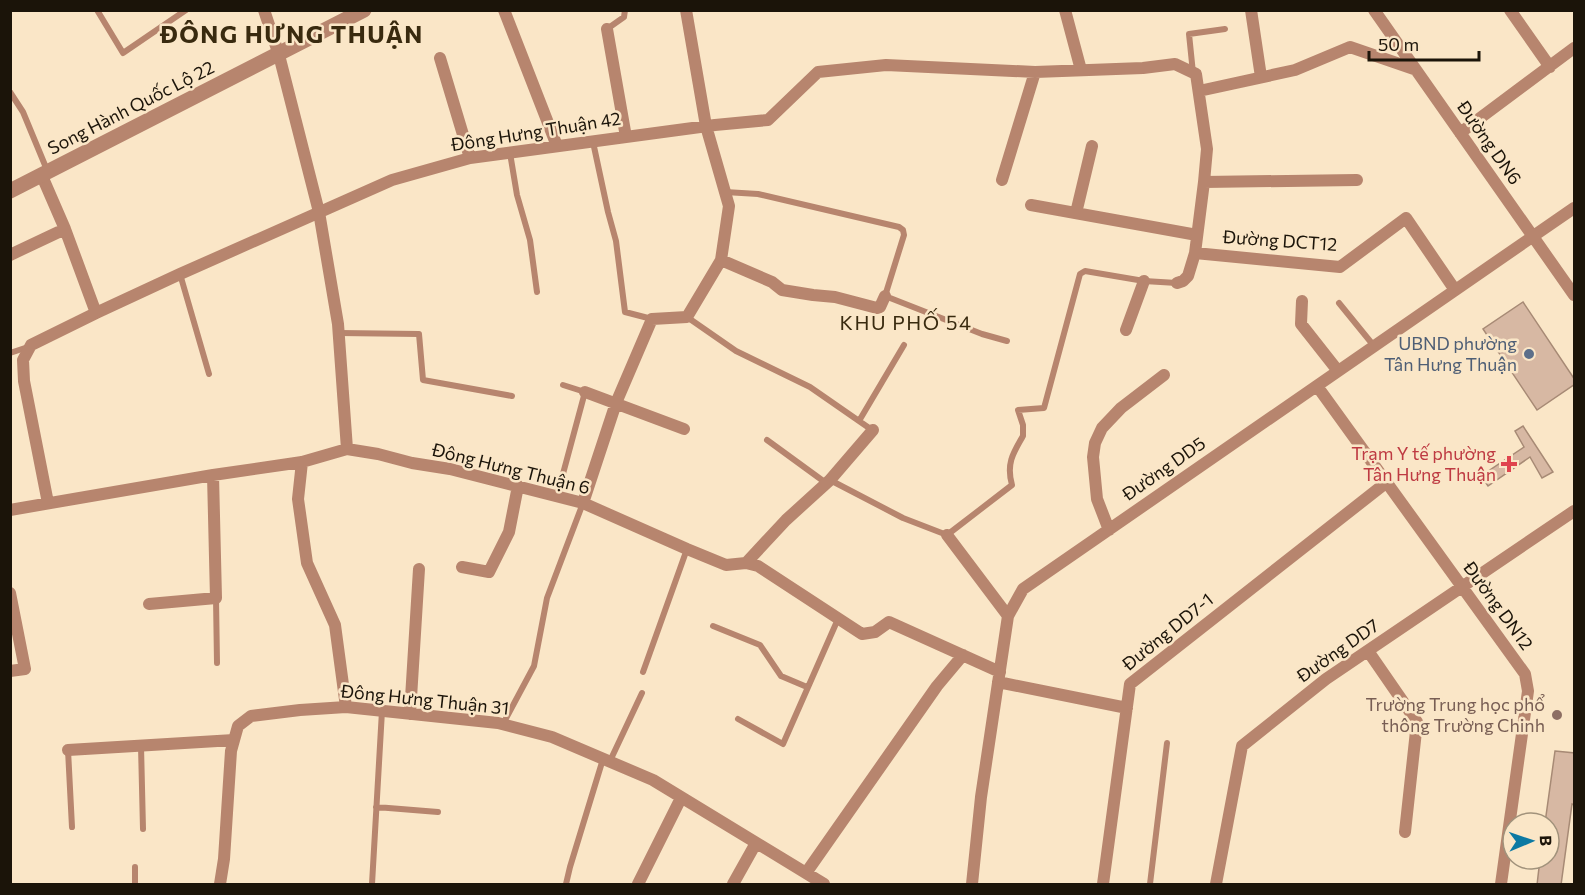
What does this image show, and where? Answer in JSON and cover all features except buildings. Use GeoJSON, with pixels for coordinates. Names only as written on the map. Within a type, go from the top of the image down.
{"type":"FeatureCollection","features":[{"type":"Feature","properties":{"kind":"street"},"geometry":{"type":"LineString","coordinates":[[264,10],[279,55],[319,212],[339,333],[347,449]]}},
{"type":"Feature","properties":{"kind":"street","name":"Song Hành Quốc Lộ 22"},"geometry":{"type":"LineString","coordinates":[[10,191],[364,10]]}},
{"type":"Feature","properties":{"kind":"street"},"geometry":{"type":"LineString","coordinates":[[504,10],[557,146]]}},
{"type":"Feature","properties":{"kind":"street"},"geometry":{"type":"LineString","coordinates":[[583,503],[616,403],[652,319],[687,316],[722,260],[729,206],[706,126],[686,10]]}},
{"type":"Feature","properties":{"kind":"street"},"geometry":{"type":"LineString","coordinates":[[1065,10],[1081,70]]}},
{"type":"Feature","properties":{"kind":"street"},"geometry":{"type":"LineString","coordinates":[[1251,10],[1261,77]]}},
{"type":"Feature","properties":{"kind":"street","name":"Đường DN6"},"geometry":{"type":"LineString","coordinates":[[1374,10],[1575,295]]}},
{"type":"Feature","properties":{"kind":"street"},"geometry":{"type":"LineString","coordinates":[[1510,10],[1550,67]]}},
{"type":"Feature","properties":{"kind":"street"},"geometry":{"type":"LineString","coordinates":[[607,29],[626,137]]}},
{"type":"Feature","properties":{"kind":"street"},"geometry":{"type":"LineString","coordinates":[[1199,90],[1295,70],[1350,47],[1414,69]]}},
{"type":"Feature","properties":{"kind":"street"},"geometry":{"type":"LineString","coordinates":[[1460,134],[1575,48]]}},
{"type":"Feature","properties":{"kind":"street"},"geometry":{"type":"LineString","coordinates":[[440,58],[470,158]]}},
{"type":"Feature","properties":{"kind":"street","name":"Đông Hưng Thuận 42"},"geometry":{"type":"LineString","coordinates":[[31,345],[180,274],[392,180],[470,158],[706,126],[768,120],[818,72],[886,65],[1035,72],[1143,68],[1175,64],[1193,73]]}},
{"type":"Feature","properties":{"kind":"street"},"geometry":{"type":"LineString","coordinates":[[1002,180],[1035,72]]}},
{"type":"Feature","properties":{"kind":"street"},"geometry":{"type":"LineString","coordinates":[[1177,283],[1188,276],[1195,253],[1207,149],[1199,90],[1196,74],[1193,73]]}},
{"type":"Feature","properties":{"kind":"street"},"geometry":{"type":"LineString","coordinates":[[1076,213],[1092,146]]}},
{"type":"Feature","properties":{"kind":"street"},"geometry":{"type":"LineString","coordinates":[[45,174],[96,313]]}},
{"type":"Feature","properties":{"kind":"street"},"geometry":{"type":"LineString","coordinates":[[1204,182],[1357,180]]}},
{"type":"Feature","properties":{"kind":"street"},"geometry":{"type":"LineString","coordinates":[[1031,205],[1197,235]]}},
{"type":"Feature","properties":{"kind":"street","name":"Đường DD5"},"geometry":{"type":"LineString","coordinates":[[972,885],[981,797],[1008,616],[1023,589],[1575,208]]}},
{"type":"Feature","properties":{"kind":"street","name":"Đường DCT12"},"geometry":{"type":"LineString","coordinates":[[1195,253],[1340,267],[1406,218],[1455,290]]}},
{"type":"Feature","properties":{"kind":"street"},"geometry":{"type":"LineString","coordinates":[[10,255],[65,229]]}},
{"type":"Feature","properties":{"kind":"street"},"geometry":{"type":"LineString","coordinates":[[722,260],[772,282],[786,291],[835,297],[877,309],[885,296]]}},
{"type":"Feature","properties":{"kind":"street"},"geometry":{"type":"LineString","coordinates":[[1126,330],[1144,281]]}},
{"type":"Feature","properties":{"kind":"street"},"geometry":{"type":"LineString","coordinates":[[1302,301],[1301,324],[1338,371]]}},
{"type":"Feature","properties":{"kind":"street"},"geometry":{"type":"LineString","coordinates":[[31,345],[23,360],[24,381],[48,503]]}},
{"type":"Feature","properties":{"kind":"street"},"geometry":{"type":"LineString","coordinates":[[1109,530],[1097,499],[1093,458],[1095,442],[1102,428],[1121,408],[1164,375]]}},
{"type":"Feature","properties":{"kind":"street","name":"Đường DN12"},"geometry":{"type":"LineString","coordinates":[[1317,386],[1525,674],[1528,691],[1501,885]]}},
{"type":"Feature","properties":{"kind":"street"},"geometry":{"type":"LineString","coordinates":[[585,392],[684,429]]}},
{"type":"Feature","properties":{"kind":"street"},"geometry":{"type":"LineString","coordinates":[[746,564],[786,520],[828,482],[873,430]]}},
{"type":"Feature","properties":{"kind":"street","name":"Đông Hưng Thuận 6"},"geometry":{"type":"LineString","coordinates":[[10,510],[302,462],[347,449],[378,454],[412,463],[450,469],[583,503],[726,565],[758,566],[862,634],[875,632],[889,622],[963,655],[999,677],[1127,708]]}},
{"type":"Feature","properties":{"kind":"street"},"geometry":{"type":"LineString","coordinates":[[302,462],[298,499],[307,563],[335,625],[346,707]]}},
{"type":"Feature","properties":{"kind":"street"},"geometry":{"type":"LineString","coordinates":[[149,604],[216,598],[213,475]]}},
{"type":"Feature","properties":{"kind":"street","name":"Đường DD7-1"},"geometry":{"type":"LineString","coordinates":[[1103,885],[1130,684],[1386,482]]}},
{"type":"Feature","properties":{"kind":"street"},"geometry":{"type":"LineString","coordinates":[[462,567],[489,572],[509,532],[518,486]]}},
{"type":"Feature","properties":{"kind":"street","name":"Đường DD7"},"geometry":{"type":"LineString","coordinates":[[1216,885],[1242,746],[1326,680],[1575,511]]}},
{"type":"Feature","properties":{"kind":"street"},"geometry":{"type":"LineString","coordinates":[[947,536],[1008,616]]}},
{"type":"Feature","properties":{"kind":"street"},"geometry":{"type":"LineString","coordinates":[[410,714],[419,569]]}},
{"type":"Feature","properties":{"kind":"street"},"geometry":{"type":"LineString","coordinates":[[10,593],[25,669],[10,671]]}},
{"type":"Feature","properties":{"kind":"street"},"geometry":{"type":"LineString","coordinates":[[1368,651],[1417,722],[1405,832]]}},
{"type":"Feature","properties":{"kind":"street"},"geometry":{"type":"LineString","coordinates":[[806,873],[931,694],[963,655]]}},
{"type":"Feature","properties":{"kind":"street","name":"Đông Hưng Thuận 31"},"geometry":{"type":"LineString","coordinates":[[234,740],[238,726],[251,716],[346,707],[503,724],[552,736],[653,780],[824,885]]}},
{"type":"Feature","properties":{"kind":"street"},"geometry":{"type":"LineString","coordinates":[[68,750],[234,740],[231,751],[224,859],[220,885]]}},
{"type":"Feature","properties":{"kind":"street"},"geometry":{"type":"LineString","coordinates":[[638,885],[681,798]]}},
{"type":"Feature","properties":{"kind":"street"},"geometry":{"type":"LineString","coordinates":[[733,885],[756,843]]}},
{"type":"Feature","properties":{"kind":"lane"},"geometry":{"type":"LineString","coordinates":[[97,10],[123,53],[186,10]]}},
{"type":"Feature","properties":{"kind":"lane"},"geometry":{"type":"LineString","coordinates":[[607,29],[624,17],[624,10]]}},
{"type":"Feature","properties":{"kind":"lane"},"geometry":{"type":"LineString","coordinates":[[1193,73],[1189,33],[1225,29]]}},
{"type":"Feature","properties":{"kind":"lane"},"geometry":{"type":"LineString","coordinates":[[10,92],[22,112],[45,174]]}},
{"type":"Feature","properties":{"kind":"lane"},"geometry":{"type":"LineString","coordinates":[[593,141],[616,241],[625,312],[652,319]]}},
{"type":"Feature","properties":{"kind":"lane"},"geometry":{"type":"LineString","coordinates":[[510,152],[517,195],[530,240],[537,292]]}},
{"type":"Feature","properties":{"kind":"lane"},"geometry":{"type":"LineString","coordinates":[[724,192],[758,194],[899,227],[903,230],[904,235],[885,296],[982,334],[1007,341]]}},
{"type":"Feature","properties":{"kind":"lane"},"geometry":{"type":"LineString","coordinates":[[767,440],[828,482],[947,536],[1012,485],[1009,465],[1023,432],[1018,410],[1044,408],[1080,274],[1085,271],[1144,281],[1177,283]]}},
{"type":"Feature","properties":{"kind":"lane"},"geometry":{"type":"LineString","coordinates":[[180,274],[209,374]]}},
{"type":"Feature","properties":{"kind":"lane"},"geometry":{"type":"LineString","coordinates":[[1339,303],[1374,346]]}},
{"type":"Feature","properties":{"kind":"lane"},"geometry":{"type":"LineString","coordinates":[[687,316],[736,351],[810,387],[873,430]]}},
{"type":"Feature","properties":{"kind":"lane"},"geometry":{"type":"LineString","coordinates":[[339,333],[419,334],[423,380],[512,396]]}},
{"type":"Feature","properties":{"kind":"lane"},"geometry":{"type":"LineString","coordinates":[[10,353],[31,345]]}},
{"type":"Feature","properties":{"kind":"lane"},"geometry":{"type":"LineString","coordinates":[[859,421],[904,345]]}},
{"type":"Feature","properties":{"kind":"lane"},"geometry":{"type":"LineString","coordinates":[[557,496],[585,392],[563,385]]}},
{"type":"Feature","properties":{"kind":"lane"},"geometry":{"type":"LineString","coordinates":[[503,724],[534,666],[547,598],[583,503]]}},
{"type":"Feature","properties":{"kind":"lane"},"geometry":{"type":"LineString","coordinates":[[643,672],[687,549]]}},
{"type":"Feature","properties":{"kind":"lane"},"geometry":{"type":"LineString","coordinates":[[216,598],[217,663]]}},
{"type":"Feature","properties":{"kind":"lane"},"geometry":{"type":"LineString","coordinates":[[738,719],[783,744],[838,619]]}},
{"type":"Feature","properties":{"kind":"lane"},"geometry":{"type":"LineString","coordinates":[[713,626],[760,645],[781,676],[807,687]]}},
{"type":"Feature","properties":{"kind":"lane"},"geometry":{"type":"LineString","coordinates":[[566,885],[570,867],[607,760],[642,693]]}},
{"type":"Feature","properties":{"kind":"lane"},"geometry":{"type":"LineString","coordinates":[[372,885],[382,711]]}},
{"type":"Feature","properties":{"kind":"lane"},"geometry":{"type":"LineString","coordinates":[[1150,885],[1167,743]]}},
{"type":"Feature","properties":{"kind":"lane"},"geometry":{"type":"LineString","coordinates":[[141,746],[144,829]]}},
{"type":"Feature","properties":{"kind":"lane"},"geometry":{"type":"LineString","coordinates":[[68,750],[72,827]]}},
{"type":"Feature","properties":{"kind":"lane"},"geometry":{"type":"LineString","coordinates":[[376,807],[438,812]]}},
{"type":"Feature","properties":{"kind":"lane"},"geometry":{"type":"LineString","coordinates":[[135,867],[135,885]]}},
{"type":"Feature","properties":{"kind":"place","name":"UBND phường Tân Hưng Thuận"},"geometry":{"type":"Point","coordinates":[1529,354]}},
{"type":"Feature","properties":{"kind":"place","name":"Trạm Y tế phường Tân Hưng Thuận"},"geometry":{"type":"Point","coordinates":[1509,464]}},
{"type":"Feature","properties":{"kind":"place","name":"Trường Trung học phổ thông Trường Chinh"},"geometry":{"type":"Point","coordinates":[1557,715]}},
{"type":"Feature","properties":{"kind":"district","name":"ĐÔNG HƯNG THUẬN"},"geometry":{"type":"Point","coordinates":[292,35]}},
{"type":"Feature","properties":{"kind":"district","name":"KHU PHỐ 54"},"geometry":{"type":"Point","coordinates":[906,323]}}]}
